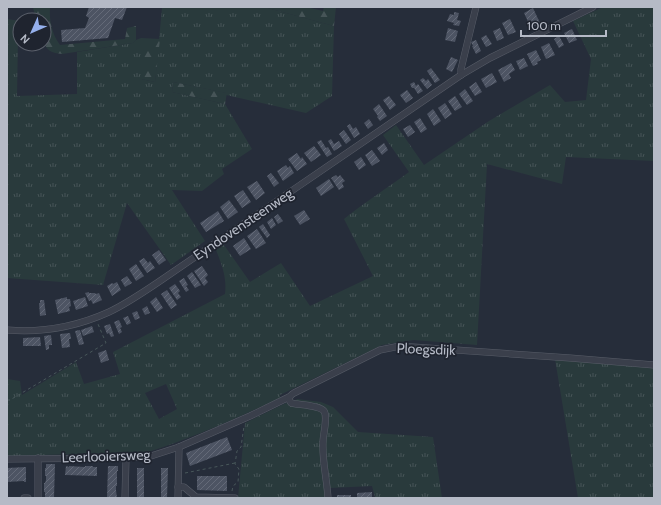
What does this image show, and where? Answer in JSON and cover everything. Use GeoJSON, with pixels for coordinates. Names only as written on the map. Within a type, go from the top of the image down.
{"type":"FeatureCollection","features":[{"type":"Feature","properties":{"kind":"street"},"geometry":{"type":"LineString","coordinates":[[462,75],[460,70],[476,7]]}},
{"type":"Feature","properties":{"kind":"street","name":"Eyndovensteenweg"},"geometry":{"type":"LineString","coordinates":[[7,330],[41,330],[61,327],[109,312],[126,303],[462,75],[490,58],[593,7]]}},
{"type":"Feature","properties":{"kind":"street","name":"Ploegsdijk"},"geometry":{"type":"LineString","coordinates":[[289,397],[290,395],[375,352],[400,346],[654,365]]}},
{"type":"Feature","properties":{"kind":"street"},"geometry":{"type":"LineString","coordinates":[[289,397],[291,403],[317,407],[324,411],[326,420],[323,455],[328,498]]}},
{"type":"Feature","properties":{"kind":"street","name":"Leerlooiersweg"},"geometry":{"type":"LineString","coordinates":[[7,459],[126,458],[151,456],[179,446],[289,397]]}},
{"type":"Feature","properties":{"kind":"street"},"geometry":{"type":"LineString","coordinates":[[178,498],[179,446]]}},
{"type":"Feature","properties":{"kind":"street"},"geometry":{"type":"LineString","coordinates":[[38,458],[38,498]]}},
{"type":"Feature","properties":{"kind":"street"},"geometry":{"type":"LineString","coordinates":[[125,498],[126,458]]}},
{"type":"Feature","properties":{"kind":"street"},"geometry":{"type":"LineString","coordinates":[[178,487],[184,487],[196,497],[235,498]]}},
{"type":"Feature","properties":{"kind":"path"},"geometry":{"type":"LineString","coordinates":[[7,400],[10,400],[106,343],[95,317]]}},
{"type":"Feature","properties":{"kind":"path"},"geometry":{"type":"LineString","coordinates":[[231,498],[233,486],[238,482],[239,469],[235,464],[237,451],[241,447],[244,418]]}},
{"type":"Feature","properties":{"kind":"path"},"geometry":{"type":"LineString","coordinates":[[178,473],[185,473],[236,462]]}},
{"type":"Feature","properties":{"kind":"green space"},"geometry":{"type":"Polygon","coordinates":[[[33,7],[50,7],[50,12],[34,12],[33,7]]]}},
{"type":"Feature","properties":{"kind":"green space"},"geometry":{"type":"Polygon","coordinates":[[[156,7],[264,7],[334,26],[332,96],[306,113],[226,95],[226,93],[173,82],[172,92],[225,104],[252,149],[222,169],[224,174],[202,191],[172,190],[205,241],[171,265],[127,203],[103,285],[7,278],[7,19],[12,20],[12,52],[18,52],[17,96],[77,94],[77,52],[133,43],[141,38],[141,79],[155,82],[162,8],[156,7]]]}},
{"type":"Feature","properties":{"kind":"green space"},"geometry":{"type":"Polygon","coordinates":[[[264,7],[306,7],[323,11],[324,7],[336,7],[334,26],[264,7]]]}},
{"type":"Feature","properties":{"kind":"green space"},"geometry":{"type":"Polygon","coordinates":[[[603,7],[654,7],[654,161],[566,157],[562,184],[487,164],[477,345],[414,340],[382,345],[280,395],[280,398],[198,434],[148,452],[7,456],[7,379],[20,381],[22,395],[76,362],[84,384],[120,374],[113,352],[225,294],[225,277],[216,250],[224,245],[250,282],[281,263],[310,306],[373,276],[344,219],[409,172],[383,135],[396,125],[424,165],[489,121],[550,85],[565,102],[586,100],[591,59],[573,21],[603,7]],[[166,384],[145,393],[159,419],[177,409],[166,384]]]}},
{"type":"Feature","properties":{"kind":"green space"},"geometry":{"type":"Polygon","coordinates":[[[136,26],[136,40],[133,43],[62,54],[52,52],[52,27],[60,45],[125,39],[127,28],[136,26]]]}},
{"type":"Feature","properties":{"kind":"green space"},"geometry":{"type":"Polygon","coordinates":[[[141,38],[160,39],[155,82],[141,79],[141,38]]]}},
{"type":"Feature","properties":{"kind":"green space"},"geometry":{"type":"Polygon","coordinates":[[[173,82],[227,93],[225,104],[172,92],[173,82]]]}},
{"type":"Feature","properties":{"kind":"green space"},"geometry":{"type":"Polygon","coordinates":[[[555,359],[654,367],[654,498],[578,498],[555,359]]]}},
{"type":"Feature","properties":{"kind":"green space"},"geometry":{"type":"Polygon","coordinates":[[[297,399],[321,402],[333,407],[358,432],[433,437],[442,498],[375,497],[372,486],[330,488],[325,444],[328,414],[294,402],[297,399]]]}},
{"type":"Feature","properties":{"kind":"green space"},"geometry":{"type":"Polygon","coordinates":[[[286,403],[295,407],[314,409],[323,415],[325,498],[238,498],[245,423],[286,403]]]}},
{"type":"Feature","properties":{"kind":"building"},"geometry":{"type":"Polygon","coordinates":[[[89,7],[127,7],[122,20],[115,18],[108,38],[62,42],[61,30],[85,28],[89,18],[86,16],[89,7]]]}},
{"type":"Feature","properties":{"kind":"building"},"geometry":{"type":"Polygon","coordinates":[[[533,8],[540,23],[531,28],[524,13],[533,8]]]}},
{"type":"Feature","properties":{"kind":"building"},"geometry":{"type":"Polygon","coordinates":[[[454,12],[459,13],[457,20],[461,21],[459,26],[453,25],[454,23],[447,21],[450,14],[454,15],[454,12]]]}},
{"type":"Feature","properties":{"kind":"building"},"geometry":{"type":"Polygon","coordinates":[[[510,19],[516,32],[508,35],[502,23],[510,19]]]}},
{"type":"Feature","properties":{"kind":"building"},"geometry":{"type":"Polygon","coordinates":[[[448,28],[458,31],[455,42],[445,40],[448,28]]]}},
{"type":"Feature","properties":{"kind":"building"},"geometry":{"type":"Polygon","coordinates":[[[500,28],[504,38],[497,41],[493,31],[500,28]]]}},
{"type":"Feature","properties":{"kind":"building"},"geometry":{"type":"Polygon","coordinates":[[[572,29],[577,40],[569,43],[564,33],[572,29]]]}},
{"type":"Feature","properties":{"kind":"building"},"geometry":{"type":"Polygon","coordinates":[[[486,35],[492,44],[486,47],[481,38],[486,35]]]}},
{"type":"Feature","properties":{"kind":"building"},"geometry":{"type":"Polygon","coordinates":[[[559,36],[564,45],[559,48],[554,39],[559,36]]]}},
{"type":"Feature","properties":{"kind":"building"},"geometry":{"type":"Polygon","coordinates":[[[476,40],[481,51],[476,54],[471,42],[476,40]]]}},
{"type":"Feature","properties":{"kind":"building"},"geometry":{"type":"Polygon","coordinates":[[[549,43],[555,55],[546,59],[541,47],[549,43]]]}},
{"type":"Feature","properties":{"kind":"building"},"geometry":{"type":"Polygon","coordinates":[[[536,50],[541,60],[537,62],[538,64],[533,66],[527,54],[536,50]]]}},
{"type":"Feature","properties":{"kind":"building"},"geometry":{"type":"Polygon","coordinates":[[[451,57],[458,60],[452,72],[446,69],[451,57]]]}},
{"type":"Feature","properties":{"kind":"building"},"geometry":{"type":"Polygon","coordinates":[[[524,58],[528,66],[520,70],[516,61],[524,58]]]}},
{"type":"Feature","properties":{"kind":"building"},"geometry":{"type":"Polygon","coordinates":[[[511,63],[515,70],[509,74],[511,78],[504,82],[498,70],[511,63]]]}},
{"type":"Feature","properties":{"kind":"building"},"geometry":{"type":"Polygon","coordinates":[[[431,68],[440,80],[435,83],[427,71],[431,68]]]}},
{"type":"Feature","properties":{"kind":"building"},"geometry":{"type":"Polygon","coordinates":[[[492,73],[497,82],[486,88],[481,79],[492,73]]]}},
{"type":"Feature","properties":{"kind":"building"},"geometry":{"type":"Polygon","coordinates":[[[423,78],[426,81],[428,79],[432,85],[427,89],[420,80],[423,78]]]}},
{"type":"Feature","properties":{"kind":"building"},"geometry":{"type":"Polygon","coordinates":[[[414,82],[416,86],[418,84],[423,91],[418,94],[414,88],[412,88],[410,84],[414,82]]]}},
{"type":"Feature","properties":{"kind":"building"},"geometry":{"type":"Polygon","coordinates":[[[476,82],[482,92],[475,96],[469,87],[476,82]]]}},
{"type":"Feature","properties":{"kind":"building"},"geometry":{"type":"Polygon","coordinates":[[[465,89],[473,101],[467,105],[459,94],[465,89]]]}},
{"type":"Feature","properties":{"kind":"building"},"geometry":{"type":"Polygon","coordinates":[[[407,90],[413,98],[406,103],[400,95],[407,90]]]}},
{"type":"Feature","properties":{"kind":"building"},"geometry":{"type":"Polygon","coordinates":[[[389,96],[396,105],[390,110],[383,100],[389,96]]]}},
{"type":"Feature","properties":{"kind":"building"},"geometry":{"type":"Polygon","coordinates":[[[455,96],[462,107],[455,111],[448,101],[455,96]]]}},
{"type":"Feature","properties":{"kind":"building"},"geometry":{"type":"Polygon","coordinates":[[[445,103],[452,114],[445,119],[438,108],[445,103]]]}},
{"type":"Feature","properties":{"kind":"building"},"geometry":{"type":"Polygon","coordinates":[[[379,104],[387,116],[380,121],[373,109],[379,104]]]}},
{"type":"Feature","properties":{"kind":"building"},"geometry":{"type":"Polygon","coordinates":[[[433,109],[441,121],[434,126],[427,114],[433,109]]]}},
{"type":"Feature","properties":{"kind":"building"},"geometry":{"type":"Polygon","coordinates":[[[420,118],[427,129],[421,133],[414,122],[420,118]]]}},
{"type":"Feature","properties":{"kind":"building"},"geometry":{"type":"Polygon","coordinates":[[[369,119],[373,125],[368,129],[364,123],[369,119]]]}},
{"type":"Feature","properties":{"kind":"building"},"geometry":{"type":"Polygon","coordinates":[[[350,124],[353,129],[356,127],[360,134],[354,138],[347,126],[350,124]]]}},
{"type":"Feature","properties":{"kind":"building"},"geometry":{"type":"Polygon","coordinates":[[[410,125],[415,132],[408,137],[403,129],[410,125]]]}},
{"type":"Feature","properties":{"kind":"building"},"geometry":{"type":"Polygon","coordinates":[[[344,130],[351,140],[346,144],[339,134],[344,130]]]}},
{"type":"Feature","properties":{"kind":"building"},"geometry":{"type":"Polygon","coordinates":[[[331,139],[334,144],[339,141],[342,146],[334,151],[328,141],[331,139]]]}},
{"type":"Feature","properties":{"kind":"building"},"geometry":{"type":"Polygon","coordinates":[[[321,140],[332,154],[327,157],[317,142],[321,140]]]}},
{"type":"Feature","properties":{"kind":"building"},"geometry":{"type":"Polygon","coordinates":[[[384,143],[388,150],[382,155],[377,148],[384,143]]]}},
{"type":"Feature","properties":{"kind":"building"},"geometry":{"type":"Polygon","coordinates":[[[314,146],[321,155],[311,162],[304,153],[314,146]]]}},
{"type":"Feature","properties":{"kind":"building"},"geometry":{"type":"Polygon","coordinates":[[[372,150],[380,161],[372,166],[365,155],[372,150]]]}},
{"type":"Feature","properties":{"kind":"building"},"geometry":{"type":"Polygon","coordinates":[[[297,153],[307,164],[297,171],[288,159],[297,153]]]}},
{"type":"Feature","properties":{"kind":"building"},"geometry":{"type":"Polygon","coordinates":[[[361,157],[366,165],[359,170],[354,162],[361,157]]]}},
{"type":"Feature","properties":{"kind":"building"},"geometry":{"type":"Polygon","coordinates":[[[286,165],[288,168],[290,166],[294,173],[283,181],[277,171],[286,165]]]}},
{"type":"Feature","properties":{"kind":"building"},"geometry":{"type":"Polygon","coordinates":[[[271,173],[279,183],[274,187],[267,176],[271,173]]]}},
{"type":"Feature","properties":{"kind":"building"},"geometry":{"type":"Polygon","coordinates":[[[336,175],[338,177],[340,175],[345,181],[342,183],[344,187],[339,190],[331,178],[336,175]]]}},
{"type":"Feature","properties":{"kind":"building"},"geometry":{"type":"Polygon","coordinates":[[[329,179],[334,187],[321,196],[316,188],[329,179]]]}},
{"type":"Feature","properties":{"kind":"building"},"geometry":{"type":"Polygon","coordinates":[[[257,181],[265,193],[256,200],[247,187],[257,181]]]}},
{"type":"Feature","properties":{"kind":"building"},"geometry":{"type":"Polygon","coordinates":[[[243,190],[251,202],[242,208],[234,196],[243,190]]]}},
{"type":"Feature","properties":{"kind":"building"},"geometry":{"type":"Polygon","coordinates":[[[229,200],[238,212],[228,219],[220,207],[229,200]]]}},
{"type":"Feature","properties":{"kind":"building"},"geometry":{"type":"Polygon","coordinates":[[[304,210],[310,219],[300,225],[294,216],[304,210]]]}},
{"type":"Feature","properties":{"kind":"building"},"geometry":{"type":"Polygon","coordinates":[[[218,211],[224,221],[206,232],[200,223],[218,211]]]}},
{"type":"Feature","properties":{"kind":"building"},"geometry":{"type":"Polygon","coordinates":[[[278,214],[283,221],[278,224],[274,217],[278,214]]]}},
{"type":"Feature","properties":{"kind":"building"},"geometry":{"type":"Polygon","coordinates":[[[272,218],[276,225],[271,229],[267,222],[272,218]]]}},
{"type":"Feature","properties":{"kind":"building"},"geometry":{"type":"Polygon","coordinates":[[[263,224],[270,235],[267,238],[259,227],[263,224]]]}},
{"type":"Feature","properties":{"kind":"building"},"geometry":{"type":"Polygon","coordinates":[[[257,229],[266,243],[256,249],[247,236],[257,229]]]}},
{"type":"Feature","properties":{"kind":"building"},"geometry":{"type":"Polygon","coordinates":[[[244,238],[251,249],[240,256],[233,246],[244,238]]]}},
{"type":"Feature","properties":{"kind":"building"},"geometry":{"type":"Polygon","coordinates":[[[159,250],[166,260],[159,265],[152,255],[159,250]]]}},
{"type":"Feature","properties":{"kind":"building"},"geometry":{"type":"Polygon","coordinates":[[[144,258],[148,263],[150,261],[155,268],[147,273],[139,261],[144,258]]]}},
{"type":"Feature","properties":{"kind":"building"},"geometry":{"type":"Polygon","coordinates":[[[136,264],[144,276],[136,281],[129,269],[136,264]]]}},
{"type":"Feature","properties":{"kind":"building"},"geometry":{"type":"Polygon","coordinates":[[[202,266],[208,275],[205,278],[208,282],[204,286],[194,271],[202,266]]]}},
{"type":"Feature","properties":{"kind":"building"},"geometry":{"type":"Polygon","coordinates":[[[192,272],[201,285],[195,288],[187,276],[192,272]]]}},
{"type":"Feature","properties":{"kind":"building"},"geometry":{"type":"Polygon","coordinates":[[[127,276],[132,283],[125,287],[121,280],[127,276]]]}},
{"type":"Feature","properties":{"kind":"building"},"geometry":{"type":"Polygon","coordinates":[[[184,278],[188,285],[186,286],[189,290],[186,292],[179,281],[184,278]]]}},
{"type":"Feature","properties":{"kind":"building"},"geometry":{"type":"Polygon","coordinates":[[[117,282],[121,290],[112,296],[107,286],[117,282]]]}},
{"type":"Feature","properties":{"kind":"building"},"geometry":{"type":"Polygon","coordinates":[[[175,284],[180,291],[178,293],[181,297],[177,300],[169,288],[175,284]]]}},
{"type":"Feature","properties":{"kind":"building"},"geometry":{"type":"Polygon","coordinates":[[[167,290],[177,305],[171,309],[161,294],[167,290]]]}},
{"type":"Feature","properties":{"kind":"building"},"geometry":{"type":"Polygon","coordinates":[[[89,292],[96,294],[99,293],[102,300],[93,304],[91,300],[89,301],[85,293],[89,292]]]}},
{"type":"Feature","properties":{"kind":"building"},"geometry":{"type":"Polygon","coordinates":[[[67,297],[67,299],[70,299],[70,311],[58,314],[55,300],[67,297]]]}},
{"type":"Feature","properties":{"kind":"building"},"geometry":{"type":"Polygon","coordinates":[[[85,297],[88,306],[76,310],[73,301],[85,297]]]}},
{"type":"Feature","properties":{"kind":"building"},"geometry":{"type":"Polygon","coordinates":[[[156,297],[163,308],[157,312],[150,302],[156,297]]]}},
{"type":"Feature","properties":{"kind":"building"},"geometry":{"type":"Polygon","coordinates":[[[40,300],[44,300],[46,315],[40,316],[40,300]]]}},
{"type":"Feature","properties":{"kind":"building"},"geometry":{"type":"Polygon","coordinates":[[[147,306],[150,313],[145,315],[142,309],[147,306]]]}},
{"type":"Feature","properties":{"kind":"building"},"geometry":{"type":"Polygon","coordinates":[[[137,311],[140,318],[135,320],[132,313],[137,311]]]}},
{"type":"Feature","properties":{"kind":"building"},"geometry":{"type":"Polygon","coordinates":[[[128,316],[131,323],[127,325],[123,318],[128,316]]]}},
{"type":"Feature","properties":{"kind":"building"},"geometry":{"type":"Polygon","coordinates":[[[119,320],[122,327],[120,328],[122,332],[119,334],[114,322],[119,320]]]}},
{"type":"Feature","properties":{"kind":"building"},"geometry":{"type":"Polygon","coordinates":[[[110,324],[114,336],[111,337],[109,333],[107,334],[104,326],[110,324]]]}},
{"type":"Feature","properties":{"kind":"building"},"geometry":{"type":"Polygon","coordinates":[[[92,326],[94,332],[83,336],[81,330],[92,326]]]}},
{"type":"Feature","properties":{"kind":"building"},"geometry":{"type":"Polygon","coordinates":[[[80,330],[84,344],[79,345],[75,331],[80,330]]]}},
{"type":"Feature","properties":{"kind":"building"},"geometry":{"type":"Polygon","coordinates":[[[70,333],[70,347],[62,348],[60,334],[70,333]]]}},
{"type":"Feature","properties":{"kind":"building"},"geometry":{"type":"Polygon","coordinates":[[[51,335],[52,345],[49,345],[49,349],[46,350],[44,336],[51,335]]]}},
{"type":"Feature","properties":{"kind":"building"},"geometry":{"type":"Polygon","coordinates":[[[40,337],[41,346],[23,346],[23,338],[40,337]]]}},
{"type":"Feature","properties":{"kind":"building"},"geometry":{"type":"Polygon","coordinates":[[[106,350],[109,360],[101,363],[98,353],[106,350]]]}},
{"type":"Feature","properties":{"kind":"building"},"geometry":{"type":"Polygon","coordinates":[[[227,437],[232,450],[190,466],[186,453],[227,437]]]}},
{"type":"Feature","properties":{"kind":"building"},"geometry":{"type":"Polygon","coordinates":[[[46,464],[55,464],[54,498],[45,498],[44,483],[46,480],[46,464]]]}},
{"type":"Feature","properties":{"kind":"building"},"geometry":{"type":"Polygon","coordinates":[[[66,466],[97,467],[97,476],[65,475],[66,466]]]}},
{"type":"Feature","properties":{"kind":"building"},"geometry":{"type":"Polygon","coordinates":[[[108,466],[118,466],[116,486],[117,498],[107,498],[108,466]]]}},
{"type":"Feature","properties":{"kind":"building"},"geometry":{"type":"Polygon","coordinates":[[[26,467],[26,482],[7,482],[7,468],[26,467]]]}},
{"type":"Feature","properties":{"kind":"building"},"geometry":{"type":"Polygon","coordinates":[[[137,468],[144,468],[144,498],[137,498],[137,468]]]}},
{"type":"Feature","properties":{"kind":"building"},"geometry":{"type":"Polygon","coordinates":[[[161,468],[168,468],[167,498],[161,498],[161,468]]]}},
{"type":"Feature","properties":{"kind":"building"},"geometry":{"type":"Polygon","coordinates":[[[197,476],[227,476],[227,491],[197,490],[197,476]]]}},
{"type":"Feature","properties":{"kind":"building"},"geometry":{"type":"Polygon","coordinates":[[[372,492],[372,498],[357,498],[357,493],[372,492]]]}},
{"type":"Feature","properties":{"kind":"building"},"geometry":{"type":"Polygon","coordinates":[[[337,495],[351,495],[351,498],[337,498],[337,495]]]}}]}
